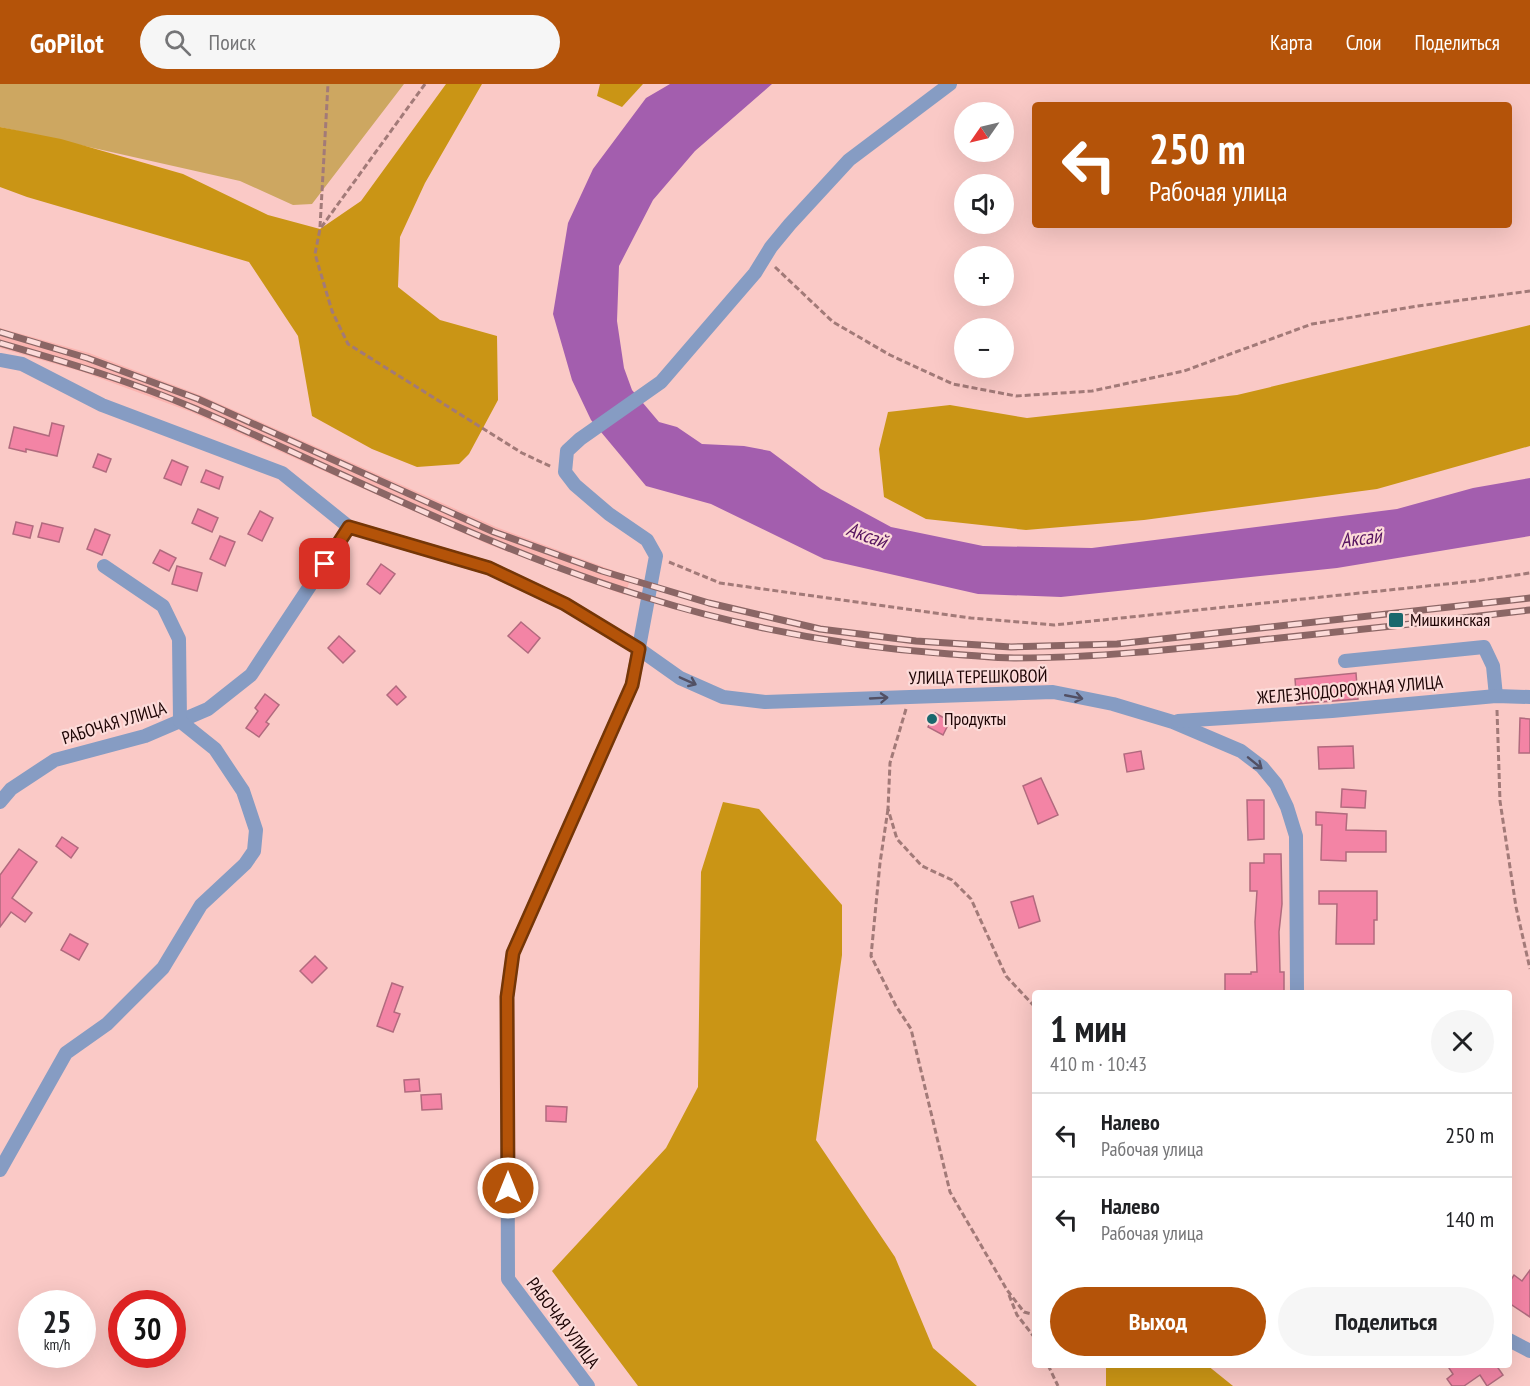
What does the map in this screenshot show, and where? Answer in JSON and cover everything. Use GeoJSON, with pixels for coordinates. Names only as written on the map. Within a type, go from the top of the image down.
{"type":"FeatureCollection","features":[{"type":"Feature","properties":{"kind":"street"},"geometry":{"type":"LineString","coordinates":[[656,556],[647,540],[609,514],[575,484],[565,472],[567,452],[580,439],[661,382],[755,273],[790,224],[849,160],[950,84]]}},
{"type":"Feature","properties":{"kind":"street"},"geometry":{"type":"LineString","coordinates":[[0,360],[22,364],[102,405],[282,473],[349,527],[489,568],[565,604],[639,649]]}},
{"type":"Feature","properties":{"kind":"street","name":"РАБОЧАЯ УЛИЦА"},"geometry":{"type":"LineString","coordinates":[[0,802],[11,789],[55,760],[145,736],[208,709],[251,675],[349,527]]}},
{"type":"Feature","properties":{"kind":"street","name":"РАБОЧАЯ УЛИЦА"},"geometry":{"type":"LineString","coordinates":[[588,1386],[508,1279],[507,997],[513,953],[632,685],[656,556]]}},
{"type":"Feature","properties":{"kind":"street"},"geometry":{"type":"LineString","coordinates":[[0,1170],[66,1053],[107,1024],[163,968],[201,905],[245,864],[254,851],[256,830],[243,791],[215,749],[180,721],[179,639],[163,606],[104,566]]}},
{"type":"Feature","properties":{"kind":"street"},"geometry":{"type":"LineString","coordinates":[[1345,661],[1484,646],[1493,666],[1496,696]]}},
{"type":"Feature","properties":{"kind":"street","name":"УЛИЦА ТЕРЕШКОВОЙ"},"geometry":{"type":"LineString","coordinates":[[639,649],[680,678],[723,697],[765,702],[1053,692],[1113,704],[1173,722],[1241,751],[1262,767],[1276,784],[1287,807],[1296,836],[1297,990]]}},
{"type":"Feature","properties":{"kind":"street","name":"ЖЕЛЕЗНОДОРОЖНАЯ УЛИЦА"},"geometry":{"type":"LineString","coordinates":[[1173,722],[1496,696],[1530,697]]}},
{"type":"Feature","properties":{"kind":"street"},"geometry":{"type":"LineString","coordinates":[[1512,1342],[1530,1351]]}},
{"type":"Feature","properties":{"kind":"path"},"geometry":{"type":"LineString","coordinates":[[328,84],[320,229],[315,254],[332,311],[348,344],[522,453],[565,472]]}},
{"type":"Feature","properties":{"kind":"path"},"geometry":{"type":"LineString","coordinates":[[320,229],[425,84]]}},
{"type":"Feature","properties":{"kind":"path"},"geometry":{"type":"LineString","coordinates":[[764,258],[833,322],[890,355],[953,384],[1016,396],[1092,391],[1184,371],[1312,324],[1418,306],[1530,291]]}},
{"type":"Feature","properties":{"kind":"path"},"geometry":{"type":"LineString","coordinates":[[656,556],[720,583],[971,618],[1054,625],[1475,581],[1530,573]]}},
{"type":"Feature","properties":{"kind":"path"},"geometry":{"type":"LineString","coordinates":[[910,696],[890,763],[888,809],[871,956],[896,1006],[911,1029],[950,1192],[1007,1290],[1024,1312],[1032,1314]]}},
{"type":"Feature","properties":{"kind":"path"},"geometry":{"type":"LineString","coordinates":[[1496,696],[1500,801],[1516,907],[1530,969]]}},
{"type":"Feature","properties":{"kind":"path"},"geometry":{"type":"LineString","coordinates":[[888,809],[897,839],[908,853],[922,866],[952,880],[971,899],[1006,976],[1032,1004]]}},
{"type":"Feature","properties":{"kind":"path"},"geometry":{"type":"LineString","coordinates":[[1007,1290],[1017,1315],[1032,1334]]}},
{"type":"Feature","properties":{"kind":"path"},"geometry":{"type":"LineString","coordinates":[[1049,1368],[1058,1386]]}},
{"type":"Feature","properties":{"kind":"shaded area"},"geometry":{"type":"Polygon","coordinates":[[[0,84],[404,84],[312,204],[293,205],[240,181],[0,127],[0,84]]]}},
{"type":"Feature","properties":{"kind":"shaded area"},"geometry":{"type":"Polygon","coordinates":[[[446,84],[482,84],[425,183],[400,237],[398,287],[440,320],[497,336],[498,400],[469,454],[459,464],[417,467],[372,449],[312,416],[298,336],[249,262],[0,187],[0,127],[61,139],[183,174],[268,215],[320,229],[361,201],[446,84]]]}},
{"type":"Feature","properties":{"kind":"shaded area"},"geometry":{"type":"Polygon","coordinates":[[[600,84],[643,84],[622,107],[597,96],[600,84]]]}},
{"type":"Feature","properties":{"kind":"shaded area"},"geometry":{"type":"Polygon","coordinates":[[[1530,325],[1530,446],[1377,489],[1144,520],[1026,530],[926,519],[884,497],[879,449],[888,412],[950,405],[1027,418],[1237,395],[1530,325]]]}},
{"type":"Feature","properties":{"kind":"shaded area"},"geometry":{"type":"Polygon","coordinates":[[[0,328],[89,353],[200,395],[496,527],[631,577],[625,595],[490,545],[191,412],[83,372],[0,348],[0,328]]]}},
{"type":"Feature","properties":{"kind":"shaded area"},"geometry":{"type":"Polygon","coordinates":[[[723,802],[759,809],[842,905],[842,955],[816,1140],[895,1257],[933,1348],[977,1386],[638,1386],[552,1271],[666,1148],[698,1087],[701,872],[723,802]]]}},
{"type":"Feature","properties":{"kind":"shaded area"},"geometry":{"type":"Polygon","coordinates":[[[1106,1368],[1211,1368],[1233,1386],[1106,1386],[1106,1368]]]}},
{"type":"Feature","properties":{"kind":"water","name":"Аксай"},"geometry":{"type":"Polygon","coordinates":[[[670,84],[772,84],[695,151],[653,200],[619,266],[617,321],[624,368],[632,390],[659,422],[677,427],[702,444],[744,446],[770,451],[821,489],[891,527],[983,546],[1092,548],[1397,509],[1473,488],[1530,478],[1530,536],[1337,568],[1061,597],[978,594],[824,559],[711,504],[646,486],[591,420],[572,380],[553,314],[568,223],[593,169],[646,98],[670,84]]]}},
{"type":"Feature","properties":{"kind":"building"},"geometry":{"type":"Polygon","coordinates":[[[52,423],[64,426],[57,456],[26,449],[26,452],[9,448],[14,427],[49,436],[52,423]]]}},
{"type":"Feature","properties":{"kind":"building"},"geometry":{"type":"Polygon","coordinates":[[[98,454],[111,459],[106,472],[93,467],[98,454]]]}},
{"type":"Feature","properties":{"kind":"building"},"geometry":{"type":"Polygon","coordinates":[[[172,460],[188,467],[181,485],[164,478],[172,460]]]}},
{"type":"Feature","properties":{"kind":"building"},"geometry":{"type":"Polygon","coordinates":[[[206,470],[223,477],[219,489],[201,482],[206,470]]]}},
{"type":"Feature","properties":{"kind":"building"},"geometry":{"type":"Polygon","coordinates":[[[198,509],[218,518],[212,532],[192,523],[198,509]]]}},
{"type":"Feature","properties":{"kind":"building"},"geometry":{"type":"Polygon","coordinates":[[[260,511],[273,518],[262,541],[248,534],[260,511]]]}},
{"type":"Feature","properties":{"kind":"building"},"geometry":{"type":"Polygon","coordinates":[[[16,522],[33,526],[30,538],[13,534],[16,522]]]}},
{"type":"Feature","properties":{"kind":"building"},"geometry":{"type":"Polygon","coordinates":[[[42,523],[63,528],[59,542],[38,537],[42,523]]]}},
{"type":"Feature","properties":{"kind":"building"},"geometry":{"type":"Polygon","coordinates":[[[95,529],[110,535],[102,555],[87,549],[95,529]]]}},
{"type":"Feature","properties":{"kind":"building"},"geometry":{"type":"Polygon","coordinates":[[[220,536],[235,542],[225,566],[210,559],[220,536]]]}},
{"type":"Feature","properties":{"kind":"building"},"geometry":{"type":"Polygon","coordinates":[[[160,550],[176,558],[169,571],[153,563],[160,550]]]}},
{"type":"Feature","properties":{"kind":"building"},"geometry":{"type":"Polygon","coordinates":[[[381,564],[395,574],[380,594],[367,584],[381,564]]]}},
{"type":"Feature","properties":{"kind":"building"},"geometry":{"type":"Polygon","coordinates":[[[177,566],[202,573],[197,591],[172,584],[177,566]]]}},
{"type":"Feature","properties":{"kind":"building"},"geometry":{"type":"Polygon","coordinates":[[[521,622],[540,638],[528,653],[508,636],[521,622]]]}},
{"type":"Feature","properties":{"kind":"building"},"geometry":{"type":"Polygon","coordinates":[[[339,636],[355,651],[343,663],[328,648],[339,636]]]}},
{"type":"Feature","properties":{"kind":"building"},"geometry":{"type":"Polygon","coordinates":[[[1356,673],[1358,699],[1297,704],[1295,679],[1356,673]]]}},
{"type":"Feature","properties":{"kind":"building"},"geometry":{"type":"Polygon","coordinates":[[[396,686],[406,697],[397,705],[387,695],[396,686]]]}},
{"type":"Feature","properties":{"kind":"building"},"geometry":{"type":"Polygon","coordinates":[[[265,694],[279,705],[266,722],[269,724],[259,737],[246,728],[258,711],[255,708],[265,694]]]}},
{"type":"Feature","properties":{"kind":"building"},"geometry":{"type":"Polygon","coordinates":[[[935,713],[950,721],[943,735],[928,727],[935,713]]]}},
{"type":"Feature","properties":{"kind":"building"},"geometry":{"type":"Polygon","coordinates":[[[1520,718],[1530,719],[1530,753],[1519,753],[1520,718]]]}},
{"type":"Feature","properties":{"kind":"building"},"geometry":{"type":"Polygon","coordinates":[[[1353,746],[1354,768],[1319,769],[1318,747],[1353,746]]]}},
{"type":"Feature","properties":{"kind":"building"},"geometry":{"type":"Polygon","coordinates":[[[1141,751],[1144,769],[1127,772],[1124,754],[1141,751]]]}},
{"type":"Feature","properties":{"kind":"building"},"geometry":{"type":"Polygon","coordinates":[[[1041,778],[1058,815],[1038,824],[1023,786],[1041,778]]]}},
{"type":"Feature","properties":{"kind":"building"},"geometry":{"type":"Polygon","coordinates":[[[1342,789],[1366,791],[1365,808],[1341,807],[1342,789]]]}},
{"type":"Feature","properties":{"kind":"building"},"geometry":{"type":"Polygon","coordinates":[[[1247,800],[1264,800],[1264,839],[1248,840],[1247,800]]]}},
{"type":"Feature","properties":{"kind":"building"},"geometry":{"type":"Polygon","coordinates":[[[1316,812],[1347,814],[1346,830],[1386,831],[1386,852],[1346,852],[1346,861],[1321,860],[1322,825],[1316,825],[1316,812]]]}},
{"type":"Feature","properties":{"kind":"building"},"geometry":{"type":"Polygon","coordinates":[[[62,837],[78,848],[71,858],[56,846],[62,837]]]}},
{"type":"Feature","properties":{"kind":"building"},"geometry":{"type":"Polygon","coordinates":[[[19,849],[37,862],[12,898],[32,913],[25,922],[11,912],[0,927],[0,875],[19,849]]]}},
{"type":"Feature","properties":{"kind":"building"},"geometry":{"type":"Polygon","coordinates":[[[1264,854],[1281,854],[1282,904],[1279,932],[1280,972],[1284,972],[1284,990],[1225,990],[1225,974],[1257,972],[1255,922],[1257,891],[1250,891],[1250,863],[1264,863],[1264,854]]]}},
{"type":"Feature","properties":{"kind":"building"},"geometry":{"type":"Polygon","coordinates":[[[1319,891],[1377,891],[1374,944],[1336,944],[1337,904],[1319,904],[1319,891]]]}},
{"type":"Feature","properties":{"kind":"building"},"geometry":{"type":"Polygon","coordinates":[[[1033,896],[1040,921],[1019,928],[1011,902],[1033,896]]]}},
{"type":"Feature","properties":{"kind":"building"},"geometry":{"type":"Polygon","coordinates":[[[70,934],[88,944],[79,960],[61,950],[70,934]]]}},
{"type":"Feature","properties":{"kind":"building"},"geometry":{"type":"Polygon","coordinates":[[[315,956],[327,968],[312,983],[300,971],[315,956]]]}},
{"type":"Feature","properties":{"kind":"building"},"geometry":{"type":"Polygon","coordinates":[[[392,983],[403,987],[394,1012],[400,1014],[393,1032],[377,1026],[392,983]]]}},
{"type":"Feature","properties":{"kind":"building"},"geometry":{"type":"Polygon","coordinates":[[[419,1079],[420,1091],[405,1092],[404,1080],[419,1079]]]}},
{"type":"Feature","properties":{"kind":"building"},"geometry":{"type":"Polygon","coordinates":[[[441,1094],[442,1109],[422,1110],[421,1095],[441,1094]]]}},
{"type":"Feature","properties":{"kind":"building"},"geometry":{"type":"Polygon","coordinates":[[[546,1106],[567,1107],[566,1122],[546,1121],[546,1106]]]}},
{"type":"Feature","properties":{"kind":"building"},"geometry":{"type":"Polygon","coordinates":[[[1530,1270],[1530,1317],[1512,1305],[1512,1278],[1514,1275],[1522,1281],[1530,1270]]]}},
{"type":"Feature","properties":{"kind":"building"},"geometry":{"type":"Polygon","coordinates":[[[1449,1368],[1498,1368],[1503,1375],[1487,1386],[1480,1375],[1464,1386],[1452,1386],[1447,1379],[1453,1374],[1449,1368]]]}},
{"type":"Feature","properties":{"kind":"railway"},"geometry":{"type":"LineString","coordinates":[[0,332],[87,358],[198,399],[494,532],[602,571],[709,603],[820,629],[916,641],[1011,647],[1117,644],[1530,598]]}},
{"type":"Feature","properties":{"kind":"railway"},"geometry":{"type":"LineString","coordinates":[[0,343],[99,373],[172,399],[474,534],[587,578],[720,618],[834,641],[911,651],[998,658],[1045,658],[1168,650],[1530,610]]}},
{"type":"Feature","properties":{"kind":"place","name":"Мишкинская"},"geometry":{"type":"Point","coordinates":[1396,620]}},
{"type":"Feature","properties":{"kind":"place","name":"Продукты"},"geometry":{"type":"Point","coordinates":[932,719]}},
{"type":"Feature","properties":{"kind":"route"},"geometry":{"type":"LineString","coordinates":[[325,564],[349,527],[489,568],[565,604],[639,649],[632,685],[513,953],[507,997],[508,1188]]}}]}
